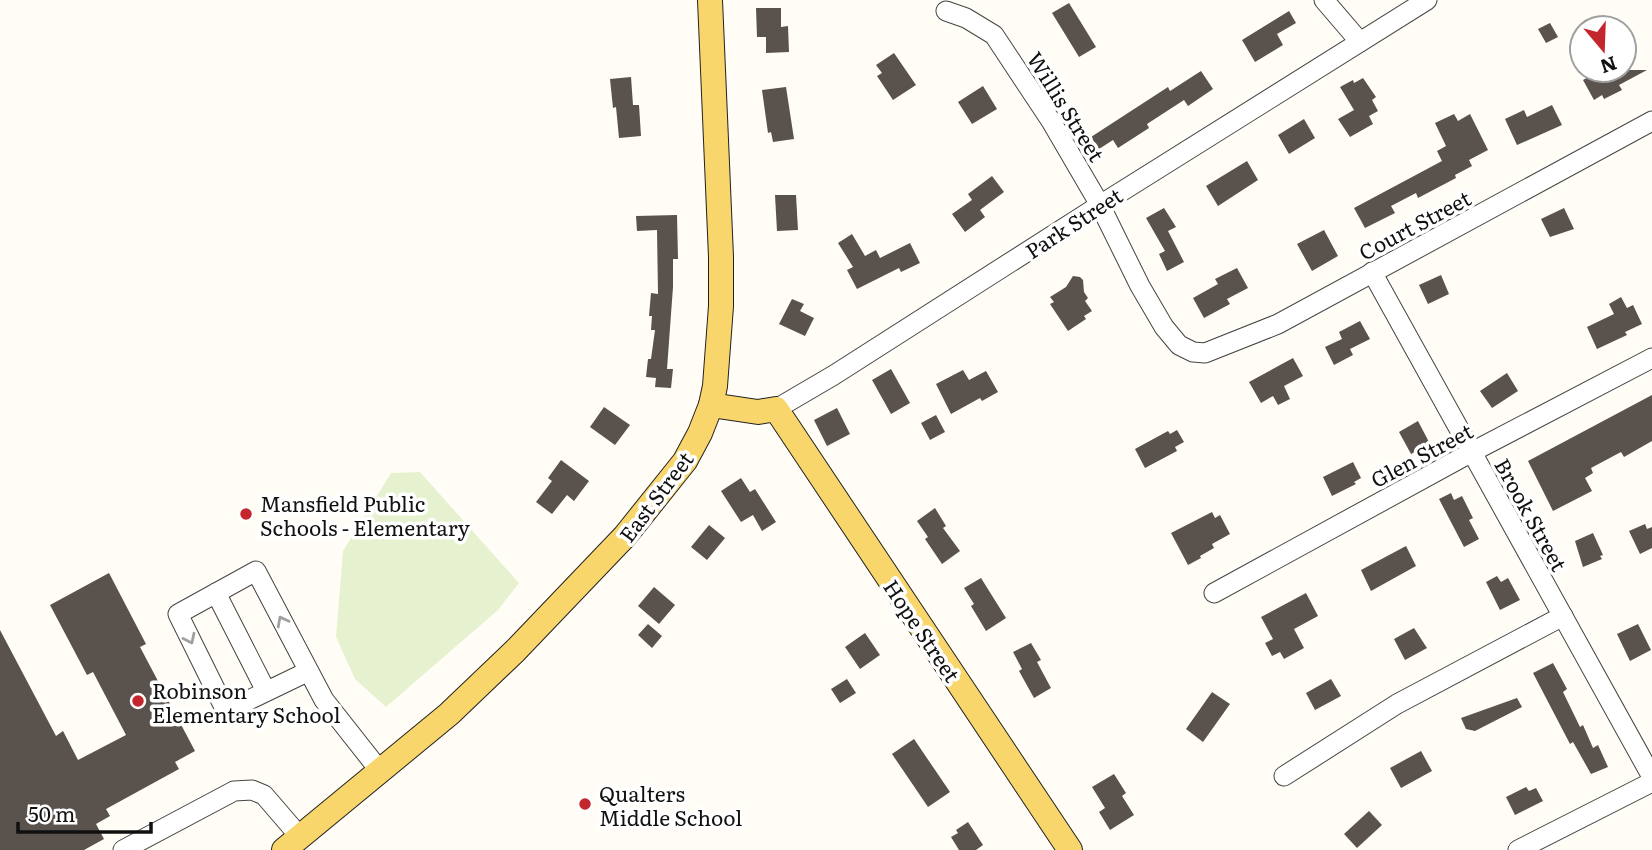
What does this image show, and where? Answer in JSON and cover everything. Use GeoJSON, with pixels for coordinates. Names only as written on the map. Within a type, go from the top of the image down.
{"type":"FeatureCollection","features":[{"type":"Feature","properties":{"kind":"main road","name":"East Street"},"geometry":{"type":"LineString","coordinates":[[293,844],[449,713],[515,652],[625,537],[685,461],[711,405],[718,364],[721,257],[710,0]]}},
{"type":"Feature","properties":{"kind":"main road"},"geometry":{"type":"LineString","coordinates":[[711,405],[758,412],[776,410]]}},
{"type":"Feature","properties":{"kind":"main road","name":"Hope Street"},"geometry":{"type":"LineString","coordinates":[[776,410],[1070,850]]}},
{"type":"Feature","properties":{"kind":"street"},"geometry":{"type":"LineString","coordinates":[[1324,0],[1360,42]]}},
{"type":"Feature","properties":{"kind":"street","name":"Park Street"},"geometry":{"type":"LineString","coordinates":[[776,410],[1427,0]]}},
{"type":"Feature","properties":{"kind":"street","name":"Willis Street"},"geometry":{"type":"LineString","coordinates":[[946,12],[966,18],[995,35],[1051,121],[1100,205],[1140,286],[1164,327],[1179,345],[1193,352]]}},
{"type":"Feature","properties":{"kind":"street","name":"Court Street"},"geometry":{"type":"LineString","coordinates":[[1193,352],[1205,353],[1278,324],[1652,121]]}},
{"type":"Feature","properties":{"kind":"street","name":"Brook Street"},"geometry":{"type":"LineString","coordinates":[[1372,272],[1652,780]]}},
{"type":"Feature","properties":{"kind":"street","name":"Glen Street"},"geometry":{"type":"LineString","coordinates":[[1214,593],[1472,452],[1652,358]]}},
{"type":"Feature","properties":{"kind":"street"},"geometry":{"type":"LineString","coordinates":[[309,671],[226,710],[178,614],[256,571],[309,671],[324,700],[380,771]]}},
{"type":"Feature","properties":{"kind":"street"},"geometry":{"type":"LineString","coordinates":[[216,593],[266,691]]}},
{"type":"Feature","properties":{"kind":"street"},"geometry":{"type":"LineString","coordinates":[[1284,776],[1397,704],[1563,616]]}},
{"type":"Feature","properties":{"kind":"street"},"geometry":{"type":"LineString","coordinates":[[1518,850],[1652,780]]}},
{"type":"Feature","properties":{"kind":"street"},"geometry":{"type":"LineString","coordinates":[[123,850],[234,791],[252,790],[264,795],[293,844]]}},
{"type":"Feature","properties":{"kind":"green space"},"geometry":{"type":"Polygon","coordinates":[[[420,472],[519,583],[498,610],[386,707],[355,679],[336,637],[343,551],[391,473],[420,472]]]}},
{"type":"Feature","properties":{"kind":"building"},"geometry":{"type":"Polygon","coordinates":[[[1069,3],[1096,47],[1079,57],[1052,13],[1069,3]]]}},
{"type":"Feature","properties":{"kind":"building"},"geometry":{"type":"Polygon","coordinates":[[[756,8],[781,8],[781,27],[788,26],[789,52],[766,53],[766,37],[757,37],[756,8]]]}},
{"type":"Feature","properties":{"kind":"building"},"geometry":{"type":"Polygon","coordinates":[[[1289,11],[1296,23],[1277,34],[1283,45],[1255,62],[1242,40],[1289,11]]]}},
{"type":"Feature","properties":{"kind":"building"},"geometry":{"type":"Polygon","coordinates":[[[1550,23],[1558,37],[1546,43],[1538,29],[1550,23]]]}},
{"type":"Feature","properties":{"kind":"building"},"geometry":{"type":"Polygon","coordinates":[[[894,53],[916,85],[893,100],[877,76],[882,73],[876,65],[894,53]]]}},
{"type":"Feature","properties":{"kind":"building"},"geometry":{"type":"Polygon","coordinates":[[[1201,71],[1213,89],[1188,106],[1184,100],[1147,124],[1149,128],[1118,148],[1113,140],[1099,149],[1091,137],[1168,87],[1170,91],[1201,71]]]}},
{"type":"Feature","properties":{"kind":"building"},"geometry":{"type":"Polygon","coordinates":[[[631,77],[633,105],[639,105],[641,136],[619,138],[610,79],[631,77]]]}},
{"type":"Feature","properties":{"kind":"building"},"geometry":{"type":"Polygon","coordinates":[[[1363,78],[1376,97],[1372,100],[1378,111],[1369,116],[1373,124],[1350,137],[1338,119],[1354,110],[1340,87],[1363,78]]]}},
{"type":"Feature","properties":{"kind":"building"},"geometry":{"type":"Polygon","coordinates":[[[1585,84],[1621,84],[1622,90],[1604,99],[1602,95],[1594,100],[1585,84]]]}},
{"type":"Feature","properties":{"kind":"building"},"geometry":{"type":"Polygon","coordinates":[[[983,86],[997,109],[972,124],[958,102],[983,86]]]}},
{"type":"Feature","properties":{"kind":"building"},"geometry":{"type":"Polygon","coordinates":[[[786,87],[794,139],[773,142],[771,132],[768,133],[762,90],[786,87]]]}},
{"type":"Feature","properties":{"kind":"building"},"geometry":{"type":"Polygon","coordinates":[[[1552,105],[1562,125],[1517,145],[1505,119],[1524,110],[1527,117],[1552,105]]]}},
{"type":"Feature","properties":{"kind":"building"},"geometry":{"type":"Polygon","coordinates":[[[1454,114],[1458,121],[1470,114],[1488,150],[1469,160],[1472,166],[1455,175],[1456,178],[1418,198],[1416,193],[1391,206],[1395,213],[1365,228],[1354,208],[1442,161],[1437,151],[1446,146],[1435,123],[1454,114]]]}},
{"type":"Feature","properties":{"kind":"building"},"geometry":{"type":"Polygon","coordinates":[[[1304,119],[1315,138],[1289,154],[1278,135],[1304,119]]]}},
{"type":"Feature","properties":{"kind":"building"},"geometry":{"type":"Polygon","coordinates":[[[1247,161],[1258,180],[1218,206],[1206,186],[1247,161]]]}},
{"type":"Feature","properties":{"kind":"building"},"geometry":{"type":"Polygon","coordinates":[[[992,176],[1004,192],[980,210],[985,217],[965,232],[952,214],[972,200],[968,194],[992,176]]]}},
{"type":"Feature","properties":{"kind":"building"},"geometry":{"type":"Polygon","coordinates":[[[775,195],[796,195],[798,230],[777,231],[775,195]]]}},
{"type":"Feature","properties":{"kind":"building"},"geometry":{"type":"Polygon","coordinates":[[[1164,208],[1176,227],[1168,231],[1184,262],[1167,271],[1159,254],[1165,251],[1146,218],[1164,208]]]}},
{"type":"Feature","properties":{"kind":"building"},"geometry":{"type":"Polygon","coordinates":[[[1564,208],[1574,229],[1550,237],[1541,219],[1564,208]]]}},
{"type":"Feature","properties":{"kind":"building"},"geometry":{"type":"Polygon","coordinates":[[[677,215],[678,259],[673,259],[667,369],[673,369],[671,388],[655,387],[656,378],[646,377],[655,330],[651,330],[652,316],[649,316],[651,293],[658,294],[657,230],[637,231],[636,216],[677,215]]]}},
{"type":"Feature","properties":{"kind":"building"},"geometry":{"type":"Polygon","coordinates":[[[1324,230],[1338,256],[1312,271],[1297,244],[1324,230]]]}},
{"type":"Feature","properties":{"kind":"building"},"geometry":{"type":"Polygon","coordinates":[[[852,234],[865,256],[876,250],[880,258],[910,243],[920,263],[901,272],[899,268],[857,289],[847,270],[853,267],[838,243],[852,234]]]}},
{"type":"Feature","properties":{"kind":"building"},"geometry":{"type":"Polygon","coordinates":[[[1237,268],[1248,288],[1227,299],[1230,304],[1204,318],[1193,298],[1218,284],[1215,279],[1237,268]]]}},
{"type":"Feature","properties":{"kind":"building"},"geometry":{"type":"Polygon","coordinates":[[[1441,275],[1449,294],[1428,304],[1419,285],[1441,275]]]}},
{"type":"Feature","properties":{"kind":"building"},"geometry":{"type":"Polygon","coordinates":[[[1073,276],[1083,280],[1084,292],[1088,298],[1085,301],[1092,311],[1084,316],[1086,319],[1068,331],[1050,304],[1054,302],[1050,297],[1066,287],[1073,276]]]}},
{"type":"Feature","properties":{"kind":"building"},"geometry":{"type":"Polygon","coordinates":[[[1621,297],[1627,308],[1633,305],[1642,324],[1625,332],[1627,335],[1597,349],[1587,327],[1614,314],[1609,304],[1621,297]]]}},
{"type":"Feature","properties":{"kind":"building"},"geometry":{"type":"Polygon","coordinates":[[[792,299],[804,304],[800,311],[814,318],[805,336],[779,324],[792,299]]]}},
{"type":"Feature","properties":{"kind":"building"},"geometry":{"type":"Polygon","coordinates":[[[1360,321],[1370,339],[1350,349],[1353,355],[1334,365],[1325,347],[1342,339],[1339,332],[1360,321]]]}},
{"type":"Feature","properties":{"kind":"building"},"geometry":{"type":"Polygon","coordinates":[[[1293,358],[1303,376],[1284,386],[1290,399],[1278,405],[1273,396],[1261,403],[1249,382],[1293,358]]]}},
{"type":"Feature","properties":{"kind":"building"},"geometry":{"type":"Polygon","coordinates":[[[891,369],[910,403],[891,414],[872,380],[891,369]]]}},
{"type":"Feature","properties":{"kind":"building"},"geometry":{"type":"Polygon","coordinates":[[[963,370],[969,380],[986,371],[998,392],[982,401],[980,398],[951,414],[936,384],[963,370]]]}},
{"type":"Feature","properties":{"kind":"building"},"geometry":{"type":"Polygon","coordinates":[[[1507,373],[1518,391],[1492,408],[1480,391],[1507,373]]]}},
{"type":"Feature","properties":{"kind":"building"},"geometry":{"type":"Polygon","coordinates":[[[1652,395],[1652,441],[1624,457],[1621,452],[1591,468],[1593,473],[1585,478],[1592,491],[1553,511],[1528,461],[1652,395]]]}},
{"type":"Feature","properties":{"kind":"building"},"geometry":{"type":"Polygon","coordinates":[[[604,407],[630,425],[615,445],[590,427],[604,407]]]}},
{"type":"Feature","properties":{"kind":"building"},"geometry":{"type":"Polygon","coordinates":[[[837,408],[850,434],[827,446],[814,420],[837,408]]]}},
{"type":"Feature","properties":{"kind":"building"},"geometry":{"type":"Polygon","coordinates":[[[936,415],[945,432],[930,440],[921,423],[936,415]]]}},
{"type":"Feature","properties":{"kind":"building"},"geometry":{"type":"Polygon","coordinates":[[[1418,421],[1430,444],[1411,454],[1399,432],[1418,421]]]}},
{"type":"Feature","properties":{"kind":"building"},"geometry":{"type":"Polygon","coordinates":[[[1177,430],[1184,442],[1175,447],[1177,451],[1145,468],[1135,449],[1168,431],[1170,434],[1177,430]]]}},
{"type":"Feature","properties":{"kind":"building"},"geometry":{"type":"Polygon","coordinates":[[[561,460],[589,481],[574,501],[567,495],[552,514],[536,502],[552,481],[548,478],[561,460]]]}},
{"type":"Feature","properties":{"kind":"building"},"geometry":{"type":"Polygon","coordinates":[[[1353,462],[1361,478],[1354,482],[1356,484],[1332,496],[1323,477],[1353,462]]]}},
{"type":"Feature","properties":{"kind":"building"},"geometry":{"type":"Polygon","coordinates":[[[741,478],[750,492],[755,489],[776,522],[762,531],[753,515],[741,522],[721,491],[741,478]]]}},
{"type":"Feature","properties":{"kind":"building"},"geometry":{"type":"Polygon","coordinates":[[[1451,493],[1454,500],[1462,496],[1473,518],[1469,520],[1479,539],[1464,547],[1439,499],[1451,493]]]}},
{"type":"Feature","properties":{"kind":"building"},"geometry":{"type":"Polygon","coordinates":[[[935,508],[946,526],[943,528],[960,551],[942,564],[925,539],[928,537],[917,521],[935,508]]]}},
{"type":"Feature","properties":{"kind":"building"},"geometry":{"type":"Polygon","coordinates":[[[1212,512],[1215,518],[1220,515],[1230,534],[1212,544],[1214,548],[1188,565],[1171,533],[1212,512]]]}},
{"type":"Feature","properties":{"kind":"building"},"geometry":{"type":"Polygon","coordinates":[[[1645,524],[1647,529],[1652,527],[1652,548],[1640,554],[1629,531],[1645,524]]]}},
{"type":"Feature","properties":{"kind":"building"},"geometry":{"type":"Polygon","coordinates":[[[709,525],[725,538],[707,560],[691,547],[709,525]]]}},
{"type":"Feature","properties":{"kind":"building"},"geometry":{"type":"Polygon","coordinates":[[[1593,533],[1603,555],[1600,556],[1602,559],[1583,567],[1575,541],[1593,533]]]}},
{"type":"Feature","properties":{"kind":"building"},"geometry":{"type":"Polygon","coordinates":[[[1406,546],[1416,566],[1371,591],[1361,570],[1406,546]]]}},
{"type":"Feature","properties":{"kind":"building","name":"Robinson Elementary School"},"geometry":{"type":"Polygon","coordinates":[[[109,573],[146,644],[140,647],[195,751],[175,762],[179,769],[106,809],[110,816],[96,824],[104,839],[84,850],[0,850],[0,630],[56,736],[63,731],[78,760],[126,735],[93,672],[87,675],[50,605],[109,573]]]}},
{"type":"Feature","properties":{"kind":"building"},"geometry":{"type":"Polygon","coordinates":[[[1497,576],[1501,582],[1508,578],[1520,600],[1500,610],[1486,582],[1497,576]]]}},
{"type":"Feature","properties":{"kind":"building"},"geometry":{"type":"Polygon","coordinates":[[[981,578],[1006,618],[986,631],[964,588],[981,578]]]}},
{"type":"Feature","properties":{"kind":"building"},"geometry":{"type":"Polygon","coordinates":[[[654,587],[675,605],[659,624],[638,606],[654,587]]]}},
{"type":"Feature","properties":{"kind":"building"},"geometry":{"type":"Polygon","coordinates":[[[1306,593],[1318,616],[1294,629],[1304,648],[1284,659],[1280,652],[1272,656],[1265,643],[1273,639],[1261,617],[1306,593]]]}},
{"type":"Feature","properties":{"kind":"building"},"geometry":{"type":"Polygon","coordinates":[[[648,624],[662,636],[652,648],[638,635],[648,624]]]}},
{"type":"Feature","properties":{"kind":"building"},"geometry":{"type":"Polygon","coordinates":[[[1638,624],[1651,650],[1630,661],[1617,634],[1638,624]]]}},
{"type":"Feature","properties":{"kind":"building"},"geometry":{"type":"Polygon","coordinates":[[[1414,628],[1427,648],[1405,660],[1394,639],[1414,628]]]}},
{"type":"Feature","properties":{"kind":"building"},"geometry":{"type":"Polygon","coordinates":[[[865,633],[880,655],[860,669],[845,647],[865,633]]]}},
{"type":"Feature","properties":{"kind":"building"},"geometry":{"type":"Polygon","coordinates":[[[1031,643],[1041,660],[1037,662],[1051,688],[1034,698],[1019,671],[1022,669],[1013,652],[1031,643]]]}},
{"type":"Feature","properties":{"kind":"building"},"geometry":{"type":"Polygon","coordinates":[[[1553,663],[1567,689],[1563,692],[1580,727],[1583,725],[1593,748],[1598,745],[1608,767],[1591,774],[1573,742],[1570,744],[1533,673],[1553,663]]]}},
{"type":"Feature","properties":{"kind":"building"},"geometry":{"type":"Polygon","coordinates":[[[847,679],[856,693],[840,703],[831,689],[847,679]]]}},
{"type":"Feature","properties":{"kind":"building"},"geometry":{"type":"Polygon","coordinates":[[[1331,679],[1341,696],[1315,710],[1306,693],[1331,679]]]}},
{"type":"Feature","properties":{"kind":"building"},"geometry":{"type":"Polygon","coordinates":[[[1212,692],[1230,704],[1203,742],[1186,729],[1212,692]]]}},
{"type":"Feature","properties":{"kind":"building"},"geometry":{"type":"Polygon","coordinates":[[[1517,698],[1522,707],[1475,731],[1466,729],[1461,718],[1517,698]]]}},
{"type":"Feature","properties":{"kind":"building"},"geometry":{"type":"Polygon","coordinates":[[[914,739],[950,792],[928,807],[892,754],[914,739]]]}},
{"type":"Feature","properties":{"kind":"building"},"geometry":{"type":"Polygon","coordinates":[[[1421,751],[1432,771],[1401,788],[1390,768],[1421,751]]]}},
{"type":"Feature","properties":{"kind":"building"},"geometry":{"type":"Polygon","coordinates":[[[1114,774],[1126,793],[1122,796],[1134,815],[1110,830],[1099,812],[1105,808],[1092,787],[1114,774]]]}},
{"type":"Feature","properties":{"kind":"building"},"geometry":{"type":"Polygon","coordinates":[[[1526,787],[1529,791],[1536,788],[1543,801],[1515,815],[1506,797],[1526,787]]]}},
{"type":"Feature","properties":{"kind":"building"},"geometry":{"type":"Polygon","coordinates":[[[1369,811],[1382,825],[1357,848],[1344,834],[1369,811]]]}},
{"type":"Feature","properties":{"kind":"building"},"geometry":{"type":"Polygon","coordinates":[[[968,822],[983,845],[976,850],[959,850],[951,837],[968,822]]]}},
{"type":"Feature","properties":{"kind":"place","name":"Mansfield Public Schools - Elementary"},"geometry":{"type":"Point","coordinates":[246,514]}},
{"type":"Feature","properties":{"kind":"place","name":"Robinson Elementary School"},"geometry":{"type":"Point","coordinates":[138,701]}},
{"type":"Feature","properties":{"kind":"place","name":"Qualters Middle School"},"geometry":{"type":"Point","coordinates":[585,804]}}]}
